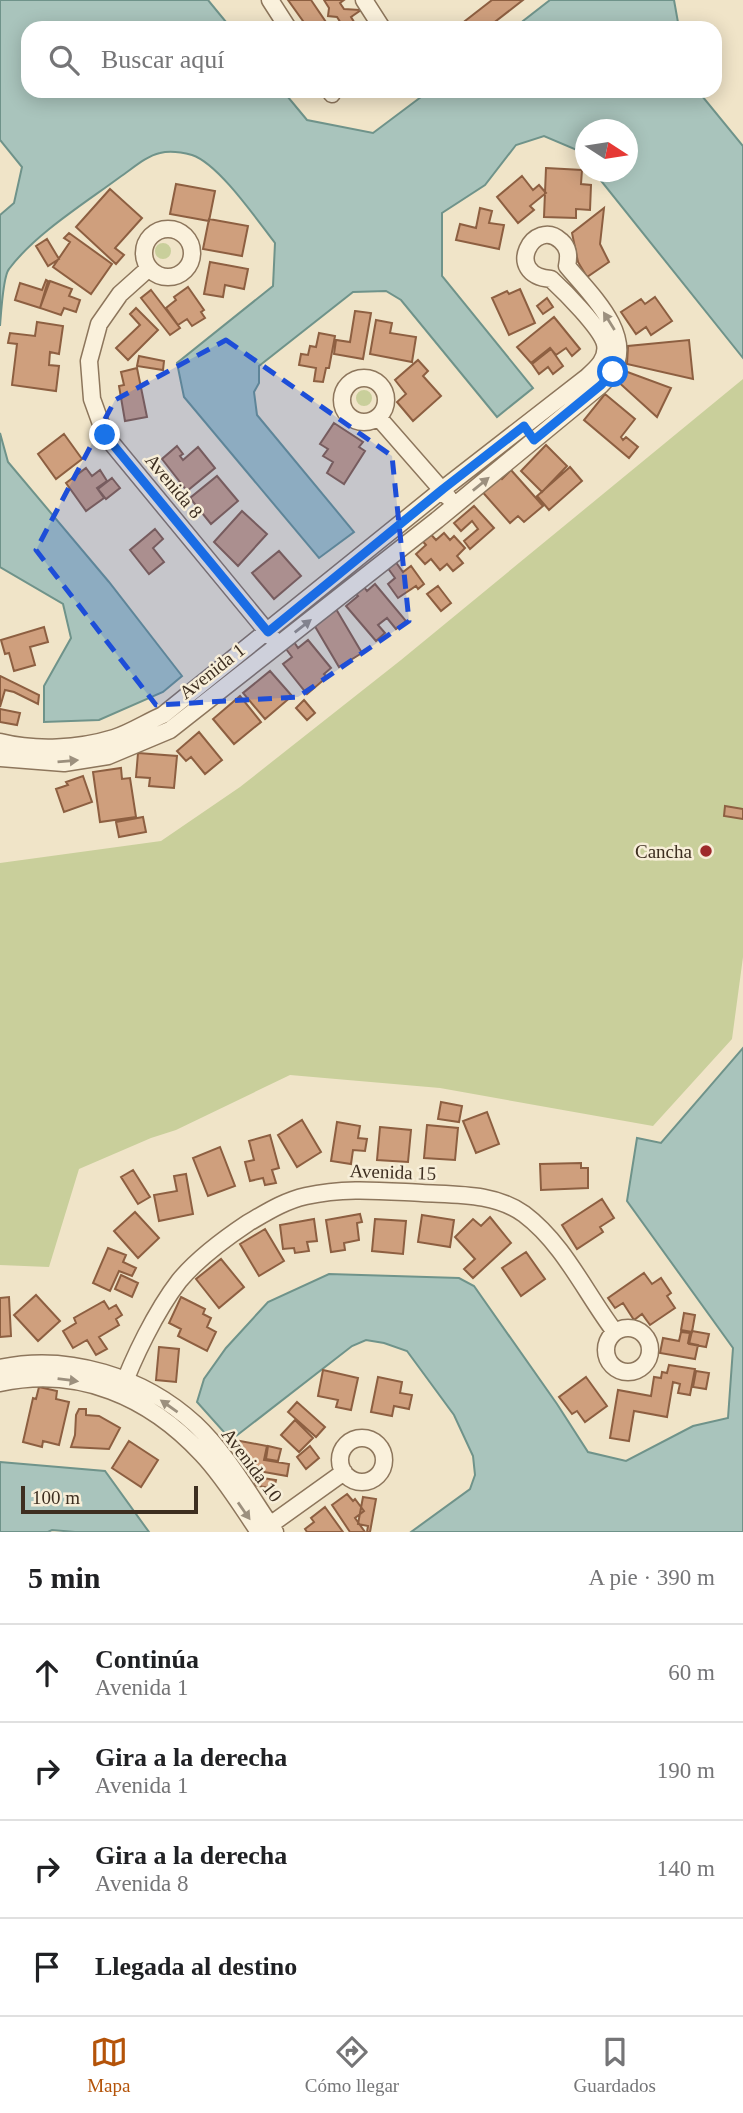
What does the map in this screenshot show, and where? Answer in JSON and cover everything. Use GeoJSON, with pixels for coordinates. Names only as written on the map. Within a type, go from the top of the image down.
{"type":"FeatureCollection","features":[{"type":"Feature","properties":{"kind":"street"},"geometry":{"type":"LineString","coordinates":[[270,0],[284,21]]}},
{"type":"Feature","properties":{"kind":"street"},"geometry":{"type":"LineString","coordinates":[[364,0],[378,21]]}},
{"type":"Feature","properties":{"kind":"street","name":"Avenida 1"},"geometry":{"type":"LineString","coordinates":[[0,742],[32,747],[70,746],[115,738],[128,740],[170,730],[455,506],[601,385],[613,372],[618,337],[612,323],[567,267],[569,255],[565,244],[556,236],[544,235],[533,239],[526,249],[525,261],[530,271],[539,278],[551,279],[571,298],[605,344],[600,365],[587,377],[443,489],[268,632],[163,715],[128,740],[108,756],[64,763],[0,758]]}},
{"type":"Feature","properties":{"kind":"street"},"geometry":{"type":"LineString","coordinates":[[551,279],[567,267]]}},
{"type":"Feature","properties":{"kind":"street","name":"Avenida 8"},"geometry":{"type":"LineString","coordinates":[[149,268],[120,294],[99,324],[89,361],[92,399],[105,435],[278,646]]}},
{"type":"Feature","properties":{"kind":"street"},"geometry":{"type":"LineString","coordinates":[[378,417],[455,506]]}},
{"type":"Feature","properties":{"kind":"street"},"geometry":{"type":"LineString","coordinates":[[524,426],[534,440]]}},
{"type":"Feature","properties":{"kind":"street"},"geometry":{"type":"LineString","coordinates":[[371,548],[382,564]]}},
{"type":"Feature","properties":{"kind":"street","name":"Avenida 15"},"geometry":{"type":"LineString","coordinates":[[122,1387],[160,1310],[180,1280],[218,1244],[277,1205],[303,1196],[348,1190],[484,1197],[506,1203],[523,1214],[548,1237],[615,1332]]}},
{"type":"Feature","properties":{"kind":"street","name":"Avenida 10"},"geometry":{"type":"LineString","coordinates":[[0,1368],[30,1363],[80,1367],[122,1387],[158,1414],[189,1430],[204,1456],[266,1530]]}},
{"type":"Feature","properties":{"kind":"street","name":"Avenida 10"},"geometry":{"type":"LineString","coordinates":[[0,1383],[44,1377],[122,1387]]}},
{"type":"Feature","properties":{"kind":"street"},"geometry":{"type":"LineString","coordinates":[[266,1530],[344,1472]]}},
{"type":"Feature","properties":{"kind":"highlighted area"},"geometry":{"type":"Polygon","coordinates":[[[226,340],[392,456],[409,621],[298,697],[156,705],[36,550],[115,400],[226,340]]]}},
{"type":"Feature","properties":{"kind":"green space"},"geometry":{"type":"Polygon","coordinates":[[[163,243],[169,245],[169,257],[163,259],[157,257],[155,251],[157,245],[163,243]]]}},
{"type":"Feature","properties":{"kind":"green space"},"geometry":{"type":"Polygon","coordinates":[[[743,379],[743,957],[732,1039],[653,1126],[440,1088],[290,1075],[176,1130],[79,1169],[49,1267],[0,1265],[0,863],[161,841],[240,787],[401,660],[743,379]]]}},
{"type":"Feature","properties":{"kind":"green space"},"geometry":{"type":"Polygon","coordinates":[[[364,390],[370,392],[370,404],[364,406],[358,404],[356,398],[358,392],[364,390]]]}},
{"type":"Feature","properties":{"kind":"water"},"geometry":{"type":"Polygon","coordinates":[[[0,0],[208,0],[225,21],[21,21],[21,98],[289,98],[307,120],[373,133],[420,98],[704,98],[743,146],[743,358],[602,182],[638,182],[638,119],[575,119],[575,149],[544,136],[516,145],[485,185],[442,213],[442,276],[533,388],[497,417],[401,300],[386,291],[353,292],[259,366],[259,383],[254,392],[257,415],[354,532],[319,558],[184,397],[177,363],[273,286],[275,243],[214,169],[192,155],[164,152],[139,163],[76,208],[20,256],[9,269],[5,279],[0,326],[0,215],[14,203],[22,167],[0,140],[0,0]]]}},
{"type":"Feature","properties":{"kind":"water"},"geometry":{"type":"Polygon","coordinates":[[[550,0],[674,0],[678,21],[523,21],[550,0]]]}},
{"type":"Feature","properties":{"kind":"water"},"geometry":{"type":"Polygon","coordinates":[[[0,433],[8,462],[109,582],[182,676],[163,692],[99,720],[44,722],[44,686],[71,638],[63,604],[0,567],[0,433]]]}},
{"type":"Feature","properties":{"kind":"water"},"geometry":{"type":"Polygon","coordinates":[[[743,1048],[743,1532],[411,1532],[470,1489],[475,1475],[473,1456],[454,1415],[407,1351],[384,1343],[366,1340],[352,1346],[231,1440],[197,1402],[204,1379],[226,1348],[268,1302],[329,1274],[459,1278],[474,1286],[588,1452],[626,1461],[693,1426],[728,1418],[733,1348],[627,1201],[637,1138],[661,1143],[743,1048]]]}},
{"type":"Feature","properties":{"kind":"water"},"geometry":{"type":"Polygon","coordinates":[[[0,1462],[105,1471],[149,1532],[0,1532],[0,1462]]]}},
{"type":"Feature","properties":{"kind":"building"},"geometry":{"type":"Polygon","coordinates":[[[288,0],[311,0],[325,21],[303,21],[288,0]]]}},
{"type":"Feature","properties":{"kind":"building"},"geometry":{"type":"Polygon","coordinates":[[[324,0],[344,0],[340,3],[344,9],[361,10],[351,17],[354,21],[340,21],[337,17],[328,16],[329,8],[324,0]]]}},
{"type":"Feature","properties":{"kind":"building"},"geometry":{"type":"Polygon","coordinates":[[[492,0],[523,0],[496,21],[465,21],[492,0]]]}},
{"type":"Feature","properties":{"kind":"building"},"geometry":{"type":"Polygon","coordinates":[[[546,168],[575,170],[575,182],[591,185],[590,210],[576,209],[576,218],[544,217],[546,168]]]}},
{"type":"Feature","properties":{"kind":"building"},"geometry":{"type":"Polygon","coordinates":[[[522,176],[533,190],[539,185],[546,193],[530,206],[534,210],[518,223],[497,197],[522,176]]]}},
{"type":"Feature","properties":{"kind":"building"},"geometry":{"type":"Polygon","coordinates":[[[176,184],[215,191],[209,221],[170,214],[176,184]]]}},
{"type":"Feature","properties":{"kind":"building"},"geometry":{"type":"Polygon","coordinates":[[[110,189],[142,218],[115,248],[124,255],[116,264],[76,227],[110,189]]]}},
{"type":"Feature","properties":{"kind":"building"},"geometry":{"type":"Polygon","coordinates":[[[480,208],[492,211],[489,223],[504,225],[499,249],[456,240],[460,224],[476,228],[480,208]]]}},
{"type":"Feature","properties":{"kind":"building"},"geometry":{"type":"Polygon","coordinates":[[[604,208],[600,244],[609,262],[587,277],[578,262],[572,233],[604,208]]]}},
{"type":"Feature","properties":{"kind":"building"},"geometry":{"type":"Polygon","coordinates":[[[209,219],[248,226],[242,256],[203,249],[209,219]]]}},
{"type":"Feature","properties":{"kind":"building"},"geometry":{"type":"Polygon","coordinates":[[[69,233],[112,264],[91,294],[53,267],[70,242],[64,238],[69,233]]]}},
{"type":"Feature","properties":{"kind":"building"},"geometry":{"type":"Polygon","coordinates":[[[47,239],[59,259],[48,266],[36,246],[47,239]]]}},
{"type":"Feature","properties":{"kind":"building"},"geometry":{"type":"Polygon","coordinates":[[[210,262],[248,269],[244,289],[225,285],[223,297],[204,294],[210,262]]]}},
{"type":"Feature","properties":{"kind":"building"},"geometry":{"type":"Polygon","coordinates":[[[46,280],[48,281],[40,308],[15,300],[20,283],[42,290],[46,280]]]}},
{"type":"Feature","properties":{"kind":"building"},"geometry":{"type":"Polygon","coordinates":[[[50,281],[72,289],[69,296],[80,300],[76,312],[64,308],[61,315],[40,308],[50,281]]]}},
{"type":"Feature","properties":{"kind":"building"},"geometry":{"type":"Polygon","coordinates":[[[188,287],[204,310],[201,312],[205,318],[192,326],[187,319],[178,325],[166,308],[176,300],[174,297],[188,287]]]}},
{"type":"Feature","properties":{"kind":"building"},"geometry":{"type":"Polygon","coordinates":[[[520,289],[535,323],[509,335],[492,298],[520,289]]]}},
{"type":"Feature","properties":{"kind":"building"},"geometry":{"type":"Polygon","coordinates":[[[151,290],[180,328],[170,335],[141,298],[151,290]]]}},
{"type":"Feature","properties":{"kind":"building"},"geometry":{"type":"Polygon","coordinates":[[[655,297],[672,321],[651,335],[646,327],[636,334],[621,312],[641,299],[645,304],[655,297]]]}},
{"type":"Feature","properties":{"kind":"building"},"geometry":{"type":"Polygon","coordinates":[[[547,298],[553,307],[543,314],[537,306],[547,298]]]}},
{"type":"Feature","properties":{"kind":"building"},"geometry":{"type":"Polygon","coordinates":[[[136,308],[158,330],[128,360],[116,348],[140,325],[130,314],[136,308]]]}},
{"type":"Feature","properties":{"kind":"building"},"geometry":{"type":"Polygon","coordinates":[[[355,311],[371,313],[363,359],[334,354],[336,340],[350,342],[355,311]]]}},
{"type":"Feature","properties":{"kind":"building"},"geometry":{"type":"Polygon","coordinates":[[[554,317],[580,349],[572,356],[566,348],[556,355],[550,348],[531,363],[517,347],[554,317]]]}},
{"type":"Feature","properties":{"kind":"building"},"geometry":{"type":"Polygon","coordinates":[[[376,320],[392,323],[390,333],[416,337],[412,362],[370,354],[376,320]]]}},
{"type":"Feature","properties":{"kind":"building"},"geometry":{"type":"Polygon","coordinates":[[[37,322],[63,326],[59,354],[50,352],[49,365],[59,366],[56,391],[12,385],[17,344],[8,343],[10,333],[35,336],[37,322]]]}},
{"type":"Feature","properties":{"kind":"building"},"geometry":{"type":"Polygon","coordinates":[[[319,333],[335,336],[329,368],[326,368],[323,382],[314,381],[316,368],[299,365],[301,354],[308,355],[310,346],[316,347],[319,333]]]}},
{"type":"Feature","properties":{"kind":"building"},"geometry":{"type":"Polygon","coordinates":[[[689,340],[693,379],[627,364],[628,346],[689,340]]]}},
{"type":"Feature","properties":{"kind":"building"},"geometry":{"type":"Polygon","coordinates":[[[551,349],[563,366],[553,374],[548,367],[539,374],[532,364],[551,349]]]}},
{"type":"Feature","properties":{"kind":"building"},"geometry":{"type":"Polygon","coordinates":[[[139,356],[164,361],[163,370],[137,366],[139,356]]]}},
{"type":"Feature","properties":{"kind":"building"},"geometry":{"type":"Polygon","coordinates":[[[418,360],[428,371],[423,376],[441,396],[413,421],[397,402],[406,394],[395,380],[418,360]]]}},
{"type":"Feature","properties":{"kind":"building"},"geometry":{"type":"Polygon","coordinates":[[[137,368],[147,417],[125,421],[119,386],[124,385],[121,372],[137,368]]]}},
{"type":"Feature","properties":{"kind":"building"},"geometry":{"type":"Polygon","coordinates":[[[622,370],[671,388],[657,417],[615,379],[622,370]]]}},
{"type":"Feature","properties":{"kind":"building"},"geometry":{"type":"Polygon","coordinates":[[[605,394],[635,419],[621,437],[623,440],[626,437],[638,447],[629,458],[584,420],[605,394]]]}},
{"type":"Feature","properties":{"kind":"building"},"geometry":{"type":"Polygon","coordinates":[[[334,423],[363,442],[359,447],[365,451],[344,484],[327,473],[333,462],[323,456],[328,449],[320,444],[334,423]]]}},
{"type":"Feature","properties":{"kind":"building"},"geometry":{"type":"Polygon","coordinates":[[[64,434],[82,459],[56,479],[38,454],[64,434]]]}},
{"type":"Feature","properties":{"kind":"building"},"geometry":{"type":"Polygon","coordinates":[[[546,445],[567,466],[542,492],[521,471],[546,445]]]}},
{"type":"Feature","properties":{"kind":"building"},"geometry":{"type":"Polygon","coordinates":[[[177,446],[183,454],[180,456],[183,460],[198,447],[215,468],[187,491],[162,459],[177,446]]]}},
{"type":"Feature","properties":{"kind":"building"},"geometry":{"type":"Polygon","coordinates":[[[570,467],[582,481],[549,510],[537,496],[570,467]]]}},
{"type":"Feature","properties":{"kind":"building"},"geometry":{"type":"Polygon","coordinates":[[[86,468],[92,476],[100,470],[107,481],[97,488],[104,498],[86,511],[66,483],[86,468]]]}},
{"type":"Feature","properties":{"kind":"building"},"geometry":{"type":"Polygon","coordinates":[[[511,470],[543,506],[524,522],[518,516],[510,523],[479,488],[496,472],[502,479],[511,470]]]}},
{"type":"Feature","properties":{"kind":"building"},"geometry":{"type":"Polygon","coordinates":[[[217,476],[238,501],[211,524],[190,498],[217,476]]]}},
{"type":"Feature","properties":{"kind":"building"},"geometry":{"type":"Polygon","coordinates":[[[112,478],[120,488],[106,499],[98,489],[112,478]]]}},
{"type":"Feature","properties":{"kind":"building"},"geometry":{"type":"Polygon","coordinates":[[[474,506],[494,528],[470,549],[464,541],[478,529],[472,521],[461,531],[454,523],[474,506]]]}},
{"type":"Feature","properties":{"kind":"building"},"geometry":{"type":"Polygon","coordinates":[[[242,511],[267,534],[238,566],[214,542],[242,511]]]}},
{"type":"Feature","properties":{"kind":"building"},"geometry":{"type":"Polygon","coordinates":[[[155,529],[163,539],[153,548],[164,562],[149,574],[130,550],[155,529]]]}},
{"type":"Feature","properties":{"kind":"building"},"geometry":{"type":"Polygon","coordinates":[[[426,529],[436,540],[444,533],[450,540],[454,536],[465,548],[457,556],[463,563],[453,571],[447,564],[440,570],[431,559],[425,564],[416,554],[426,545],[418,536],[426,529]]]}},
{"type":"Feature","properties":{"kind":"building"},"geometry":{"type":"Polygon","coordinates":[[[279,551],[301,576],[274,599],[252,573],[279,551]]]}},
{"type":"Feature","properties":{"kind":"building"},"geometry":{"type":"Polygon","coordinates":[[[395,561],[403,572],[411,566],[424,584],[398,598],[388,584],[395,578],[387,567],[395,561]]]}},
{"type":"Feature","properties":{"kind":"building"},"geometry":{"type":"Polygon","coordinates":[[[361,583],[367,591],[375,584],[406,621],[396,629],[387,618],[378,625],[385,633],[376,641],[346,606],[358,596],[353,590],[361,583]]]}},
{"type":"Feature","properties":{"kind":"building"},"geometry":{"type":"Polygon","coordinates":[[[438,586],[451,603],[441,611],[427,594],[438,586]]]}},
{"type":"Feature","properties":{"kind":"building"},"geometry":{"type":"Polygon","coordinates":[[[336,609],[362,653],[339,667],[313,623],[336,609]]]}},
{"type":"Feature","properties":{"kind":"building"},"geometry":{"type":"Polygon","coordinates":[[[44,627],[48,642],[30,647],[35,665],[14,671],[9,653],[5,654],[1,640],[44,627]]]}},
{"type":"Feature","properties":{"kind":"building"},"geometry":{"type":"Polygon","coordinates":[[[308,640],[331,668],[324,674],[327,677],[307,694],[283,664],[292,657],[286,649],[294,642],[298,648],[308,640]]]}},
{"type":"Feature","properties":{"kind":"building"},"geometry":{"type":"Polygon","coordinates":[[[270,671],[292,696],[265,719],[243,693],[270,671]]]}},
{"type":"Feature","properties":{"kind":"building"},"geometry":{"type":"Polygon","coordinates":[[[0,676],[39,695],[38,704],[5,690],[0,707],[0,676]]]}},
{"type":"Feature","properties":{"kind":"building"},"geometry":{"type":"Polygon","coordinates":[[[240,696],[261,722],[234,744],[213,719],[240,696]]]}},
{"type":"Feature","properties":{"kind":"building"},"geometry":{"type":"Polygon","coordinates":[[[304,700],[315,713],[307,720],[296,708],[304,700]]]}},
{"type":"Feature","properties":{"kind":"building"},"geometry":{"type":"Polygon","coordinates":[[[0,709],[20,713],[17,725],[0,722],[0,709]]]}},
{"type":"Feature","properties":{"kind":"building"},"geometry":{"type":"Polygon","coordinates":[[[199,732],[222,760],[205,774],[191,757],[186,761],[177,751],[199,732]]]}},
{"type":"Feature","properties":{"kind":"building"},"geometry":{"type":"Polygon","coordinates":[[[138,753],[177,756],[174,788],[149,786],[150,778],[136,777],[138,753]]]}},
{"type":"Feature","properties":{"kind":"building"},"geometry":{"type":"Polygon","coordinates":[[[121,768],[122,779],[130,778],[136,817],[100,822],[93,772],[121,768]]]}},
{"type":"Feature","properties":{"kind":"building"},"geometry":{"type":"Polygon","coordinates":[[[83,776],[92,802],[64,812],[56,789],[83,776]]]}},
{"type":"Feature","properties":{"kind":"building"},"geometry":{"type":"Polygon","coordinates":[[[725,806],[743,809],[743,819],[724,816],[725,806]]]}},
{"type":"Feature","properties":{"kind":"building"},"geometry":{"type":"Polygon","coordinates":[[[143,817],[146,832],[119,837],[116,822],[143,817]]]}},
{"type":"Feature","properties":{"kind":"building"},"geometry":{"type":"Polygon","coordinates":[[[441,1102],[462,1106],[459,1122],[438,1119],[441,1102]]]}},
{"type":"Feature","properties":{"kind":"building"},"geometry":{"type":"Polygon","coordinates":[[[487,1112],[499,1144],[476,1153],[463,1121],[487,1112]]]}},
{"type":"Feature","properties":{"kind":"building"},"geometry":{"type":"Polygon","coordinates":[[[302,1120],[321,1152],[297,1167],[278,1135],[302,1120]]]}},
{"type":"Feature","properties":{"kind":"building"},"geometry":{"type":"Polygon","coordinates":[[[337,1122],[360,1126],[358,1138],[367,1139],[365,1151],[353,1150],[351,1164],[331,1161],[337,1122]]]}},
{"type":"Feature","properties":{"kind":"building"},"geometry":{"type":"Polygon","coordinates":[[[427,1125],[458,1128],[455,1160],[424,1158],[427,1125]]]}},
{"type":"Feature","properties":{"kind":"building"},"geometry":{"type":"Polygon","coordinates":[[[380,1127],[411,1130],[408,1162],[377,1160],[380,1127]]]}},
{"type":"Feature","properties":{"kind":"building"},"geometry":{"type":"Polygon","coordinates":[[[270,1135],[279,1168],[272,1170],[276,1183],[265,1185],[263,1178],[250,1181],[245,1162],[254,1160],[249,1141],[270,1135]]]}},
{"type":"Feature","properties":{"kind":"building"},"geometry":{"type":"Polygon","coordinates":[[[220,1147],[235,1186],[208,1196],[193,1158],[220,1147]]]}},
{"type":"Feature","properties":{"kind":"building"},"geometry":{"type":"Polygon","coordinates":[[[581,1163],[581,1168],[588,1168],[588,1188],[541,1190],[540,1164],[581,1163]]]}},
{"type":"Feature","properties":{"kind":"building"},"geometry":{"type":"Polygon","coordinates":[[[133,1170],[150,1197],[138,1204],[121,1177],[133,1170]]]}},
{"type":"Feature","properties":{"kind":"building"},"geometry":{"type":"Polygon","coordinates":[[[186,1174],[193,1214],[159,1221],[154,1195],[177,1191],[174,1176],[186,1174]]]}},
{"type":"Feature","properties":{"kind":"building"},"geometry":{"type":"Polygon","coordinates":[[[602,1199],[614,1218],[600,1227],[603,1232],[577,1249],[562,1225],[602,1199]]]}},
{"type":"Feature","properties":{"kind":"building"},"geometry":{"type":"Polygon","coordinates":[[[135,1212],[159,1238],[138,1258],[114,1231],[135,1212]]]}},
{"type":"Feature","properties":{"kind":"building"},"geometry":{"type":"Polygon","coordinates":[[[360,1214],[362,1222],[357,1223],[359,1240],[344,1243],[345,1250],[331,1252],[326,1220],[360,1214]]]}},
{"type":"Feature","properties":{"kind":"building"},"geometry":{"type":"Polygon","coordinates":[[[422,1215],[454,1220],[450,1247],[418,1242],[422,1215]]]}},
{"type":"Feature","properties":{"kind":"building"},"geometry":{"type":"Polygon","coordinates":[[[490,1217],[511,1243],[473,1278],[464,1269],[475,1259],[455,1237],[473,1219],[481,1226],[490,1217]]]}},
{"type":"Feature","properties":{"kind":"building"},"geometry":{"type":"Polygon","coordinates":[[[314,1219],[317,1241],[307,1242],[309,1251],[295,1253],[294,1248],[283,1249],[280,1225],[314,1219]]]}},
{"type":"Feature","properties":{"kind":"building"},"geometry":{"type":"Polygon","coordinates":[[[375,1219],[406,1221],[403,1254],[372,1251],[375,1219]]]}},
{"type":"Feature","properties":{"kind":"building"},"geometry":{"type":"Polygon","coordinates":[[[265,1229],[284,1261],[259,1276],[240,1244],[265,1229]]]}},
{"type":"Feature","properties":{"kind":"building"},"geometry":{"type":"Polygon","coordinates":[[[108,1248],[126,1255],[123,1262],[136,1268],[132,1276],[119,1271],[110,1291],[93,1283],[108,1248]]]}},
{"type":"Feature","properties":{"kind":"building"},"geometry":{"type":"Polygon","coordinates":[[[526,1252],[545,1279],[521,1296],[502,1268],[526,1252]]]}},
{"type":"Feature","properties":{"kind":"building"},"geometry":{"type":"Polygon","coordinates":[[[221,1259],[244,1287],[219,1308],[196,1279],[221,1259]]]}},
{"type":"Feature","properties":{"kind":"building"},"geometry":{"type":"Polygon","coordinates":[[[644,1273],[652,1284],[661,1278],[671,1293],[667,1296],[675,1308],[650,1325],[642,1314],[634,1320],[623,1303],[615,1308],[608,1298],[644,1273]]]}},
{"type":"Feature","properties":{"kind":"building"},"geometry":{"type":"Polygon","coordinates":[[[121,1275],[138,1283],[132,1297],[115,1289],[121,1275]]]}},
{"type":"Feature","properties":{"kind":"building"},"geometry":{"type":"Polygon","coordinates":[[[36,1295],[60,1321],[38,1341],[14,1315],[36,1295]]]}},
{"type":"Feature","properties":{"kind":"building"},"geometry":{"type":"Polygon","coordinates":[[[9,1297],[11,1336],[0,1337],[0,1298],[9,1297]]]}},
{"type":"Feature","properties":{"kind":"building"},"geometry":{"type":"Polygon","coordinates":[[[181,1297],[205,1309],[203,1314],[211,1318],[207,1327],[216,1332],[207,1351],[178,1336],[181,1329],[169,1323],[181,1297]]]}},
{"type":"Feature","properties":{"kind":"building"},"geometry":{"type":"Polygon","coordinates":[[[104,1301],[109,1309],[116,1305],[122,1315],[116,1319],[119,1325],[99,1337],[107,1349],[96,1355],[87,1340],[73,1348],[63,1331],[76,1323],[74,1318],[104,1301]]]}},
{"type":"Feature","properties":{"kind":"building"},"geometry":{"type":"Polygon","coordinates":[[[684,1313],[695,1315],[692,1332],[681,1330],[684,1313]]]}},
{"type":"Feature","properties":{"kind":"building"},"geometry":{"type":"Polygon","coordinates":[[[692,1331],[709,1334],[706,1347],[689,1344],[692,1331]]]}},
{"type":"Feature","properties":{"kind":"building"},"geometry":{"type":"Polygon","coordinates":[[[681,1332],[690,1333],[688,1343],[698,1345],[695,1359],[660,1353],[663,1338],[679,1341],[681,1332]]]}},
{"type":"Feature","properties":{"kind":"building"},"geometry":{"type":"Polygon","coordinates":[[[159,1347],[179,1349],[176,1382],[156,1380],[159,1347]]]}},
{"type":"Feature","properties":{"kind":"building"},"geometry":{"type":"Polygon","coordinates":[[[669,1365],[695,1369],[690,1395],[678,1393],[680,1384],[673,1382],[667,1417],[634,1411],[629,1441],[610,1438],[618,1390],[651,1396],[654,1377],[661,1378],[662,1372],[667,1373],[669,1365]]]}},
{"type":"Feature","properties":{"kind":"building"},"geometry":{"type":"Polygon","coordinates":[[[323,1370],[358,1378],[351,1410],[336,1407],[338,1400],[318,1396],[323,1370]]]}},
{"type":"Feature","properties":{"kind":"building"},"geometry":{"type":"Polygon","coordinates":[[[696,1371],[709,1373],[706,1389],[693,1387],[696,1371]]]}},
{"type":"Feature","properties":{"kind":"building"},"geometry":{"type":"Polygon","coordinates":[[[378,1377],[402,1382],[400,1393],[412,1395],[409,1409],[394,1406],[392,1416],[371,1412],[378,1377]]]}},
{"type":"Feature","properties":{"kind":"building"},"geometry":{"type":"Polygon","coordinates":[[[586,1377],[607,1406],[585,1422],[577,1411],[572,1414],[559,1397],[586,1377]]]}},
{"type":"Feature","properties":{"kind":"building"},"geometry":{"type":"Polygon","coordinates":[[[39,1387],[57,1391],[56,1399],[69,1402],[59,1445],[43,1441],[42,1447],[23,1442],[33,1398],[36,1399],[39,1387]]]}},
{"type":"Feature","properties":{"kind":"building"},"geometry":{"type":"Polygon","coordinates":[[[297,1402],[325,1427],[316,1437],[288,1412],[297,1402]]]}},
{"type":"Feature","properties":{"kind":"building"},"geometry":{"type":"Polygon","coordinates":[[[79,1409],[86,1409],[86,1415],[99,1416],[120,1428],[109,1449],[71,1447],[79,1409]]]}},
{"type":"Feature","properties":{"kind":"building"},"geometry":{"type":"Polygon","coordinates":[[[295,1420],[313,1438],[299,1452],[281,1435],[295,1420]]]}},
{"type":"Feature","properties":{"kind":"building"},"geometry":{"type":"Polygon","coordinates":[[[129,1441],[158,1460],[141,1487],[112,1468],[129,1441]]]}},
{"type":"Feature","properties":{"kind":"building"},"geometry":{"type":"Polygon","coordinates":[[[240,1441],[267,1446],[264,1460],[289,1464],[287,1476],[235,1467],[240,1441]]]}},
{"type":"Feature","properties":{"kind":"building"},"geometry":{"type":"Polygon","coordinates":[[[268,1446],[281,1449],[278,1461],[266,1459],[268,1446]]]}},
{"type":"Feature","properties":{"kind":"building"},"geometry":{"type":"Polygon","coordinates":[[[310,1446],[319,1458],[306,1469],[297,1457],[310,1446]]]}},
{"type":"Feature","properties":{"kind":"building"},"geometry":{"type":"Polygon","coordinates":[[[256,1477],[276,1480],[274,1489],[254,1485],[256,1477]]]}},
{"type":"Feature","properties":{"kind":"building"},"geometry":{"type":"Polygon","coordinates":[[[347,1494],[353,1501],[355,1499],[364,1511],[355,1518],[365,1532],[350,1532],[332,1505],[347,1494]]]}},
{"type":"Feature","properties":{"kind":"building"},"geometry":{"type":"Polygon","coordinates":[[[363,1497],[376,1499],[370,1532],[367,1532],[368,1526],[358,1524],[363,1497]]]}},
{"type":"Feature","properties":{"kind":"building"},"geometry":{"type":"Polygon","coordinates":[[[325,1507],[343,1532],[307,1532],[305,1529],[314,1522],[311,1518],[325,1507]]]}},
{"type":"Feature","properties":{"kind":"place","name":"Cancha"},"geometry":{"type":"Point","coordinates":[706,851]}},
{"type":"Feature","properties":{"kind":"route"},"geometry":{"type":"LineString","coordinates":[[105,435],[268,632],[524,426],[534,440],[613,372]]}}]}
